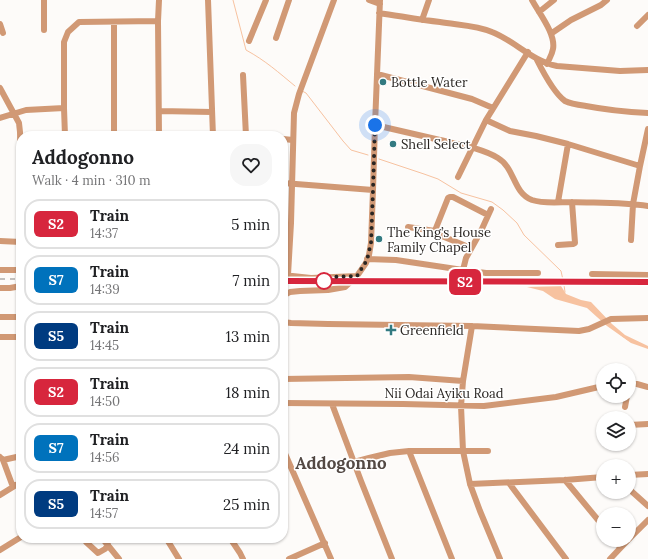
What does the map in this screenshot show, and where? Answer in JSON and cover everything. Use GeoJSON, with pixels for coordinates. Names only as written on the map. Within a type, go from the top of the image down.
{"type":"FeatureCollection","features":[{"type":"Feature","properties":{"kind":"street"},"geometry":{"type":"LineString","coordinates":[[44,0],[44,30]]}},
{"type":"Feature","properties":{"kind":"street"},"geometry":{"type":"LineString","coordinates":[[159,0],[159,131]]}},
{"type":"Feature","properties":{"kind":"street"},"geometry":{"type":"LineString","coordinates":[[208,0],[213,131]]}},
{"type":"Feature","properties":{"kind":"street"},"geometry":{"type":"LineString","coordinates":[[249,41],[266,0]]}},
{"type":"Feature","properties":{"kind":"street"},"geometry":{"type":"LineString","coordinates":[[276,38],[289,0]]}},
{"type":"Feature","properties":{"kind":"street"},"geometry":{"type":"LineString","coordinates":[[288,254],[294,113],[299,94],[334,0]]}},
{"type":"Feature","properties":{"kind":"street"},"geometry":{"type":"LineString","coordinates":[[288,293],[345,287],[357,276],[367,260],[371,243],[380,2],[369,0]]}},
{"type":"Feature","properties":{"kind":"street"},"geometry":{"type":"LineString","coordinates":[[422,20],[429,0]]}},
{"type":"Feature","properties":{"kind":"street"},"geometry":{"type":"LineString","coordinates":[[532,0],[552,33],[554,44],[547,64]]}},
{"type":"Feature","properties":{"kind":"street"},"geometry":{"type":"LineString","coordinates":[[539,12],[554,0]]}},
{"type":"Feature","properties":{"kind":"street"},"geometry":{"type":"LineString","coordinates":[[552,33],[571,20],[601,5],[607,0]]}},
{"type":"Feature","properties":{"kind":"street"},"geometry":{"type":"LineString","coordinates":[[379,13],[476,27],[492,32],[506,39],[528,52],[537,60],[547,64],[583,69],[620,71],[648,70]]}},
{"type":"Feature","properties":{"kind":"street"},"geometry":{"type":"LineString","coordinates":[[636,26],[648,15]]}},
{"type":"Feature","properties":{"kind":"street"},"geometry":{"type":"LineString","coordinates":[[65,131],[64,42],[68,32],[80,22],[158,21]]}},
{"type":"Feature","properties":{"kind":"street"},"geometry":{"type":"LineString","coordinates":[[114,22],[114,131]]}},
{"type":"Feature","properties":{"kind":"street"},"geometry":{"type":"LineString","coordinates":[[0,24],[3,33]]}},
{"type":"Feature","properties":{"kind":"street"},"geometry":{"type":"LineString","coordinates":[[458,177],[486,120],[528,52]]}},
{"type":"Feature","properties":{"kind":"street"},"geometry":{"type":"LineString","coordinates":[[537,60],[545,76],[560,97],[566,102],[605,110],[648,113]]}},
{"type":"Feature","properties":{"kind":"street"},"geometry":{"type":"LineString","coordinates":[[377,74],[472,99],[493,108]]}},
{"type":"Feature","properties":{"kind":"street"},"geometry":{"type":"LineString","coordinates":[[243,75],[246,131]]}},
{"type":"Feature","properties":{"kind":"street"},"geometry":{"type":"LineString","coordinates":[[0,88],[19,123],[20,131]]}},
{"type":"Feature","properties":{"kind":"street"},"geometry":{"type":"LineString","coordinates":[[0,118],[26,110],[64,108]]}},
{"type":"Feature","properties":{"kind":"street"},"geometry":{"type":"LineString","coordinates":[[159,112],[212,112]]}},
{"type":"Feature","properties":{"kind":"street"},"geometry":{"type":"LineString","coordinates":[[486,120],[510,131],[568,144],[640,166]]}},
{"type":"Feature","properties":{"kind":"street"},"geometry":{"type":"LineString","coordinates":[[375,125],[473,147],[498,158],[508,168],[518,189],[526,197],[534,200],[633,204],[648,206]]}},
{"type":"Feature","properties":{"kind":"street"},"geometry":{"type":"LineString","coordinates":[[631,240],[633,204],[648,129]]}},
{"type":"Feature","properties":{"kind":"street"},"geometry":{"type":"LineString","coordinates":[[288,140],[293,140]]}},
{"type":"Feature","properties":{"kind":"street"},"geometry":{"type":"LineString","coordinates":[[558,202],[568,144]]}},
{"type":"Feature","properties":{"kind":"street"},"geometry":{"type":"LineString","coordinates":[[288,184],[373,190]]}},
{"type":"Feature","properties":{"kind":"street"},"geometry":{"type":"LineString","coordinates":[[435,231],[448,198],[450,197],[489,212],[481,231],[466,258],[463,270]]}},
{"type":"Feature","properties":{"kind":"street"},"geometry":{"type":"LineString","coordinates":[[558,245],[575,243],[572,202]]}},
{"type":"Feature","properties":{"kind":"street"},"geometry":{"type":"LineString","coordinates":[[408,227],[435,231],[437,234],[471,248]]}},
{"type":"Feature","properties":{"kind":"street"},"geometry":{"type":"LineString","coordinates":[[0,242],[16,242]]}},
{"type":"Feature","properties":{"kind":"street"},"geometry":{"type":"LineString","coordinates":[[367,260],[396,260],[486,273],[538,274]]}},
{"type":"Feature","properties":{"kind":"street"},"geometry":{"type":"LineString","coordinates":[[0,270],[16,270]]}},
{"type":"Feature","properties":{"kind":"street"},"geometry":{"type":"LineString","coordinates":[[592,274],[648,275]]}},
{"type":"Feature","properties":{"kind":"street"},"geometry":{"type":"LineString","coordinates":[[288,275],[311,278],[357,276]]}},
{"type":"Feature","properties":{"kind":"street"},"geometry":{"type":"LineString","coordinates":[[0,288],[16,287]]}},
{"type":"Feature","properties":{"kind":"street"},"geometry":{"type":"LineString","coordinates":[[0,317],[16,317]]}},
{"type":"Feature","properties":{"kind":"street"},"geometry":{"type":"LineString","coordinates":[[288,323],[472,326],[579,331],[589,329],[611,319],[648,318]]}},
{"type":"Feature","properties":{"kind":"street"},"geometry":{"type":"LineString","coordinates":[[472,326],[463,381],[461,406],[463,451],[470,484],[500,559]]}},
{"type":"Feature","properties":{"kind":"street"},"geometry":{"type":"LineString","coordinates":[[0,337],[16,337]]}},
{"type":"Feature","properties":{"kind":"street"},"geometry":{"type":"LineString","coordinates":[[288,379],[408,377],[463,381]]}},
{"type":"Feature","properties":{"kind":"street"},"geometry":{"type":"LineString","coordinates":[[636,384],[648,387]]}},
{"type":"Feature","properties":{"kind":"street","name":"Nii Odai Ayiku Road"},"geometry":{"type":"LineString","coordinates":[[288,403],[484,406],[556,397],[596,388]]}},
{"type":"Feature","properties":{"kind":"street"},"geometry":{"type":"LineString","coordinates":[[625,407],[626,403]]}},
{"type":"Feature","properties":{"kind":"street"},"geometry":{"type":"LineString","coordinates":[[332,404],[392,559]]}},
{"type":"Feature","properties":{"kind":"street"},"geometry":{"type":"LineString","coordinates":[[636,425],[648,424]]}},
{"type":"Feature","properties":{"kind":"street"},"geometry":{"type":"LineString","coordinates":[[354,462],[390,453],[409,451],[488,451]]}},
{"type":"Feature","properties":{"kind":"street"},"geometry":{"type":"LineString","coordinates":[[409,451],[452,559]]}},
{"type":"Feature","properties":{"kind":"street"},"geometry":{"type":"LineString","coordinates":[[13,487],[3,472],[1,458],[16,456]]}},
{"type":"Feature","properties":{"kind":"street"},"geometry":{"type":"LineString","coordinates":[[288,467],[325,543],[331,559]]}},
{"type":"Feature","properties":{"kind":"street"},"geometry":{"type":"LineString","coordinates":[[636,475],[648,474]]}},
{"type":"Feature","properties":{"kind":"street"},"geometry":{"type":"LineString","coordinates":[[470,484],[596,478]]}},
{"type":"Feature","properties":{"kind":"street"},"geometry":{"type":"LineString","coordinates":[[565,480],[596,518]]}},
{"type":"Feature","properties":{"kind":"street"},"geometry":{"type":"LineString","coordinates":[[509,483],[566,559]]}},
{"type":"Feature","properties":{"kind":"street"},"geometry":{"type":"LineString","coordinates":[[0,495],[16,485]]}},
{"type":"Feature","properties":{"kind":"street"},"geometry":{"type":"LineString","coordinates":[[636,495],[648,506]]}},
{"type":"Feature","properties":{"kind":"street"},"geometry":{"type":"LineString","coordinates":[[636,531],[648,520]]}},
{"type":"Feature","properties":{"kind":"street"},"geometry":{"type":"LineString","coordinates":[[0,550],[16,541]]}},
{"type":"Feature","properties":{"kind":"street"},"geometry":{"type":"LineString","coordinates":[[87,543],[98,553],[105,549],[108,545],[120,559]]}},
{"type":"Feature","properties":{"kind":"street"},"geometry":{"type":"LineString","coordinates":[[169,543],[180,559]]}},
{"type":"Feature","properties":{"kind":"street"},"geometry":{"type":"LineString","coordinates":[[233,543],[243,559]]}},
{"type":"Feature","properties":{"kind":"street"},"geometry":{"type":"LineString","coordinates":[[289,559],[325,543]]}},
{"type":"Feature","properties":{"kind":"street"},"geometry":{"type":"LineString","coordinates":[[610,559],[620,548]]}},
{"type":"Feature","properties":{"kind":"shaded area"},"geometry":{"type":"Polygon","coordinates":[[[561,286],[566,294],[591,302],[625,335],[648,346],[648,349],[631,343],[607,326],[587,308],[555,299],[543,291],[527,287],[561,286]]]}},
{"type":"Feature","properties":{"kind":"waterway"},"geometry":{"type":"LineString","coordinates":[[233,0],[246,50],[277,71],[295,86]]}},
{"type":"Feature","properties":{"kind":"waterway"},"geometry":{"type":"LineString","coordinates":[[302,91],[306,93],[351,150],[368,155]]}},
{"type":"Feature","properties":{"kind":"waterway"},"geometry":{"type":"LineString","coordinates":[[379,159],[438,179],[461,193],[492,202],[517,223],[524,235],[561,271],[563,280]]}},
{"type":"Feature","properties":{"kind":"waterway"},"geometry":{"type":"LineString","coordinates":[[564,285],[565,292]]}},
{"type":"Feature","properties":{"kind":"waterway"},"geometry":{"type":"LineString","coordinates":[[621,335],[628,340]]}},
{"type":"Feature","properties":{"kind":"railway"},"geometry":{"type":"LineString","coordinates":[[0,279],[16,279]]}},
{"type":"Feature","properties":{"kind":"railway"},"geometry":{"type":"LineString","coordinates":[[288,281],[648,282]]}},
{"type":"Feature","properties":{"kind":"train","name":"S2"},"geometry":{"type":"LineString","coordinates":[[288,281],[648,282]]}},
{"type":"Feature","properties":{"kind":"place","name":"Bottle Water"},"geometry":{"type":"Point","coordinates":[383,82]}},
{"type":"Feature","properties":{"kind":"place","name":"Shell Select"},"geometry":{"type":"Point","coordinates":[393,144]}},
{"type":"Feature","properties":{"kind":"place","name":"The King’s House Family Chapel"},"geometry":{"type":"Point","coordinates":[379,239]}},
{"type":"Feature","properties":{"kind":"place","name":"Greenfield"},"geometry":{"type":"Point","coordinates":[391,330]}},
{"type":"Feature","properties":{"kind":"district","name":"Addogonno"},"geometry":{"type":"Point","coordinates":[341,463]}},
{"type":"Feature","properties":{"kind":"route"},"geometry":{"type":"LineString","coordinates":[[324,281],[327,277],[357,276],[366,263],[369,255],[371,243],[375,125]]}}]}
